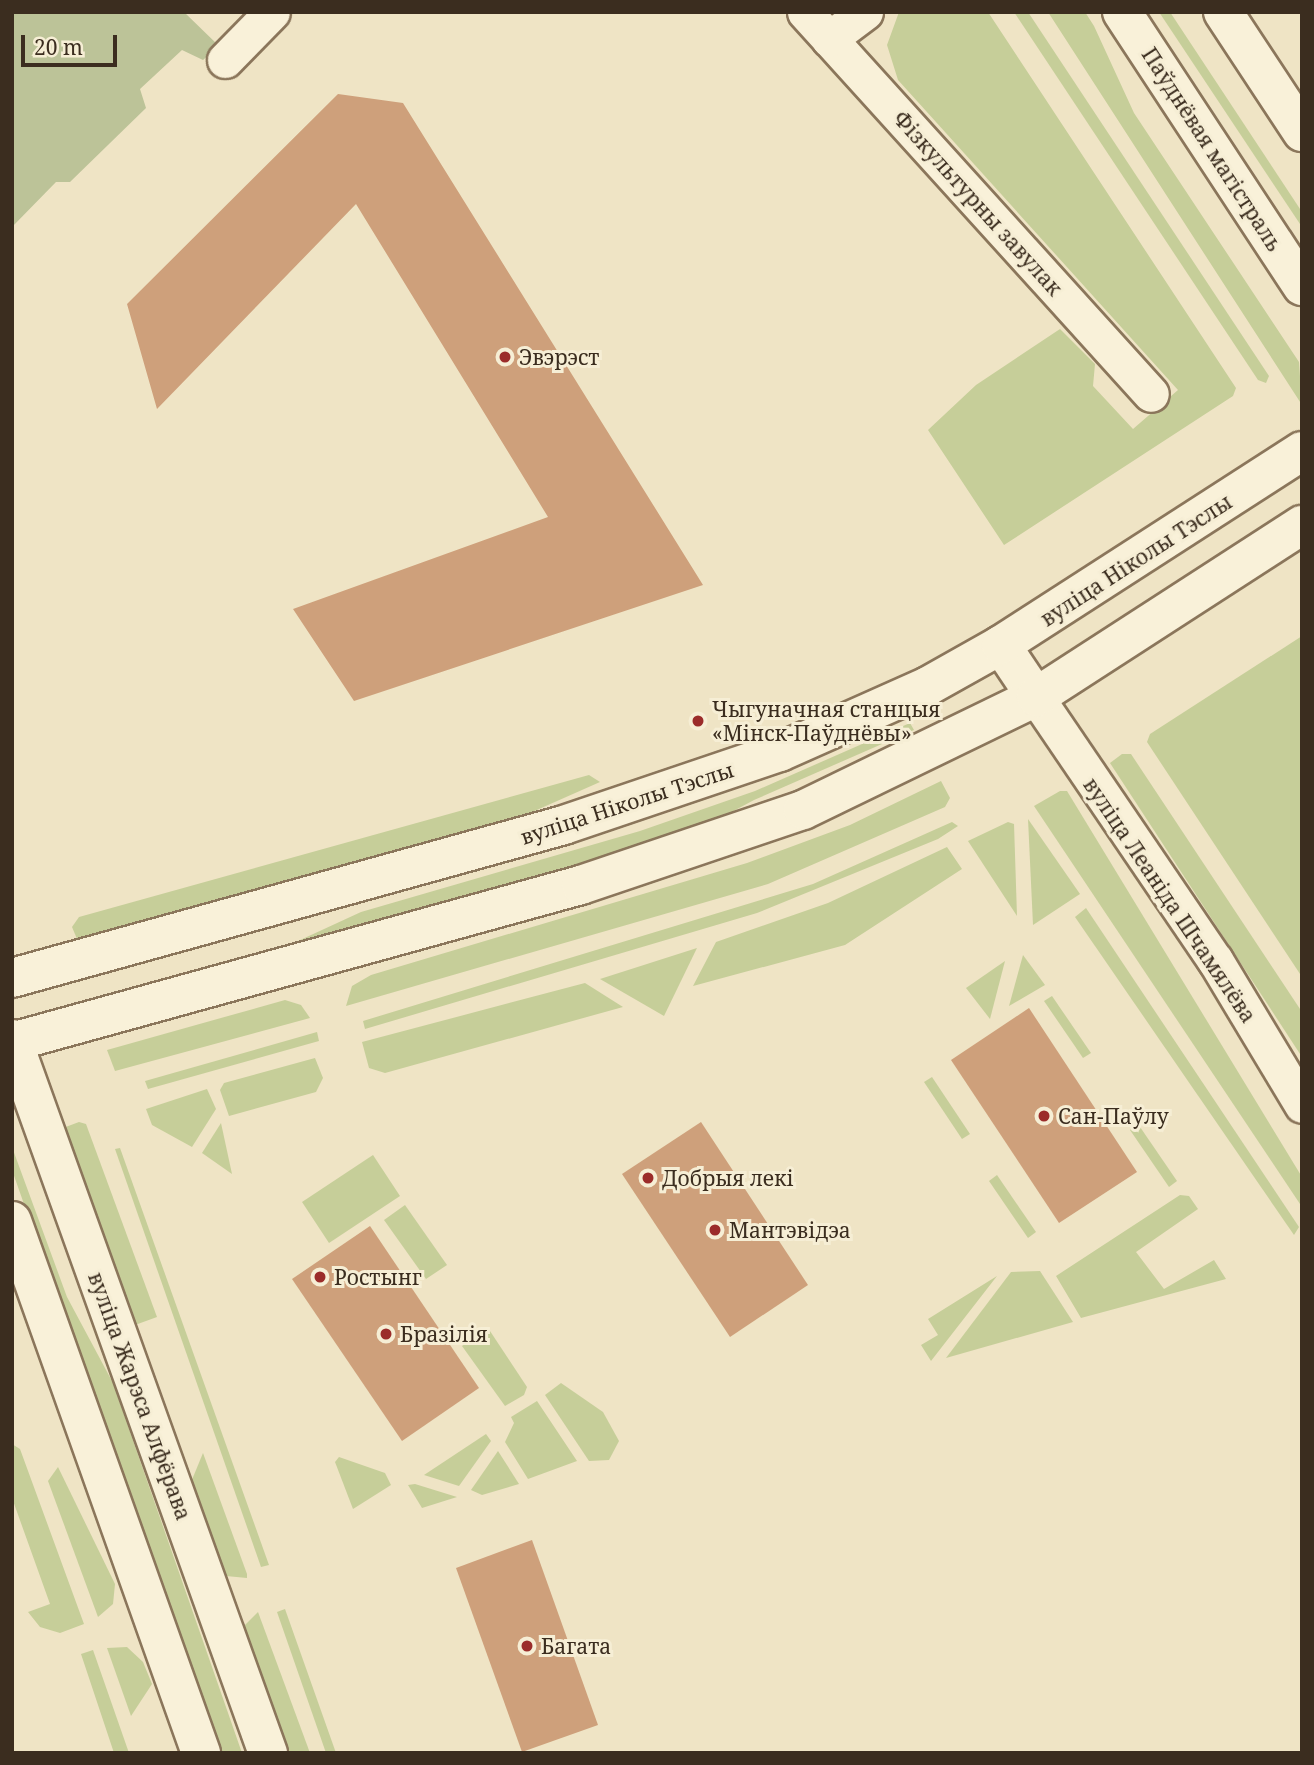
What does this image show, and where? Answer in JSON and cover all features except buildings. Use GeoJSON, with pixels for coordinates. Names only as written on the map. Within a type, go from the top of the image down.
{"type":"FeatureCollection","features":[{"type":"Feature","properties":{"kind":"main road","name":"Паўднёвая магістраль"},"geometry":{"type":"LineString","coordinates":[[1122,12],[1302,286]]}},
{"type":"Feature","properties":{"kind":"main road"},"geometry":{"type":"LineString","coordinates":[[1223,12],[1302,132]]}},
{"type":"Feature","properties":{"kind":"main road","name":"вуліца Ніколы Тэслы"},"geometry":{"type":"LineString","coordinates":[[12,978],[650,798],[850,723],[1001,645],[1302,450]]}},
{"type":"Feature","properties":{"kind":"main road"},"geometry":{"type":"LineString","coordinates":[[13,1041],[694,850],[875,780],[1036,697],[1302,525]]}},
{"type":"Feature","properties":{"kind":"main road"},"geometry":{"type":"LineString","coordinates":[[1001,645],[1036,697]]}},
{"type":"Feature","properties":{"kind":"main road","name":"вуліца Жарэса Алфёрава"},"geometry":{"type":"LineString","coordinates":[[13,1041],[268,1753]]}},
{"type":"Feature","properties":{"kind":"main road"},"geometry":{"type":"LineString","coordinates":[[12,1221],[201,1753]]}},
{"type":"Feature","properties":{"kind":"street"},"geometry":{"type":"LineString","coordinates":[[225,60],[272,12]]}},
{"type":"Feature","properties":{"kind":"street","name":"Фізкультурны завулак"},"geometry":{"type":"LineString","coordinates":[[805,12],[1152,394]]}},
{"type":"Feature","properties":{"kind":"street"},"geometry":{"type":"LineString","coordinates":[[829,38],[865,12]]}},
{"type":"Feature","properties":{"kind":"street","name":"вуліца Леаніда Шчамялёва"},"geometry":{"type":"LineString","coordinates":[[1036,697],[1215,960],[1302,1105]]}},
{"type":"Feature","properties":{"kind":"green space"},"geometry":{"type":"Polygon","coordinates":[[[12,12],[184,12],[219,46],[203,60],[182,50],[140,89],[146,108],[70,182],[56,182],[12,227],[12,12]]]}},
{"type":"Feature","properties":{"kind":"green space"},"geometry":{"type":"Polygon","coordinates":[[[899,12],[988,12],[1236,388],[1233,396],[1004,545],[928,430],[976,385],[1060,329],[1095,364],[1093,386],[1133,429],[1178,390],[898,80],[887,45],[899,12]]]}},
{"type":"Feature","properties":{"kind":"green space"},"geometry":{"type":"Polygon","coordinates":[[[1014,12],[1028,12],[1269,376],[1266,383],[1258,380],[1014,12]]]}},
{"type":"Feature","properties":{"kind":"green space"},"geometry":{"type":"Polygon","coordinates":[[[1048,12],[1085,12],[1134,113],[1299,362],[1302,405],[1048,12]]]}},
{"type":"Feature","properties":{"kind":"green space"},"geometry":{"type":"Polygon","coordinates":[[[1159,12],[1170,12],[1302,212],[1302,227],[1159,12]]]}},
{"type":"Feature","properties":{"kind":"green space"},"geometry":{"type":"Polygon","coordinates":[[[1302,636],[1302,977],[1147,742],[1150,734],[1302,636]]]}},
{"type":"Feature","properties":{"kind":"green space"},"geometry":{"type":"Polygon","coordinates":[[[910,723],[914,730],[754,800],[685,837],[285,947],[361,912],[640,831],[755,791],[910,723]]]}},
{"type":"Feature","properties":{"kind":"green space"},"geometry":{"type":"Polygon","coordinates":[[[1122,754],[1131,754],[1302,1012],[1302,1057],[1110,763],[1122,754]]]}},
{"type":"Feature","properties":{"kind":"green space"},"geometry":{"type":"Polygon","coordinates":[[[589,775],[600,782],[478,836],[80,946],[72,927],[79,917],[589,775]]]}},
{"type":"Feature","properties":{"kind":"green space"},"geometry":{"type":"Polygon","coordinates":[[[941,781],[950,798],[945,807],[768,884],[346,1006],[352,986],[371,975],[747,863],[850,825],[941,781]]]}},
{"type":"Feature","properties":{"kind":"green space"},"geometry":{"type":"Polygon","coordinates":[[[1060,791],[1067,791],[1302,1177],[1302,1207],[1034,806],[1060,791]]]}},
{"type":"Feature","properties":{"kind":"green space"},"geometry":{"type":"Polygon","coordinates":[[[1028,819],[1080,894],[1033,925],[1028,819]]]}},
{"type":"Feature","properties":{"kind":"green space"},"geometry":{"type":"Polygon","coordinates":[[[952,822],[958,826],[938,839],[757,913],[365,1029],[363,1021],[813,884],[952,822]]]}},
{"type":"Feature","properties":{"kind":"green space"},"geometry":{"type":"Polygon","coordinates":[[[1008,822],[1014,824],[1017,916],[968,841],[1008,822]]]}},
{"type":"Feature","properties":{"kind":"green space"},"geometry":{"type":"Polygon","coordinates":[[[947,847],[962,869],[845,945],[693,986],[716,942],[828,903],[947,847]]]}},
{"type":"Feature","properties":{"kind":"green space"},"geometry":{"type":"Polygon","coordinates":[[[1086,908],[1299,1227],[1294,1235],[1075,917],[1086,908]]]}},
{"type":"Feature","properties":{"kind":"green space"},"geometry":{"type":"Polygon","coordinates":[[[697,948],[664,1016],[600,979],[697,948]]]}},
{"type":"Feature","properties":{"kind":"green space"},"geometry":{"type":"Polygon","coordinates":[[[1023,955],[1045,985],[1009,1006],[1023,955]]]}},
{"type":"Feature","properties":{"kind":"green space"},"geometry":{"type":"Polygon","coordinates":[[[1005,961],[990,1019],[966,988],[1005,961]]]}},
{"type":"Feature","properties":{"kind":"green space"},"geometry":{"type":"Polygon","coordinates":[[[585,983],[623,1007],[385,1073],[369,1068],[362,1042],[585,983]]]}},
{"type":"Feature","properties":{"kind":"green space"},"geometry":{"type":"Polygon","coordinates":[[[1052,996],[1091,1053],[1083,1058],[1044,1001],[1052,996]]]}},
{"type":"Feature","properties":{"kind":"green space"},"geometry":{"type":"Polygon","coordinates":[[[285,1000],[301,1005],[310,1018],[115,1071],[107,1050],[285,1000]]]}},
{"type":"Feature","properties":{"kind":"green space"},"geometry":{"type":"Polygon","coordinates":[[[317,1032],[319,1041],[148,1089],[145,1081],[317,1032]]]}},
{"type":"Feature","properties":{"kind":"green space"},"geometry":{"type":"Polygon","coordinates":[[[315,1058],[323,1078],[316,1092],[229,1116],[220,1090],[224,1083],[315,1058]]]}},
{"type":"Feature","properties":{"kind":"green space"},"geometry":{"type":"Polygon","coordinates":[[[932,1077],[970,1134],[962,1139],[924,1082],[932,1077]]]}},
{"type":"Feature","properties":{"kind":"green space"},"geometry":{"type":"Polygon","coordinates":[[[207,1089],[216,1109],[192,1147],[152,1125],[146,1109],[207,1089]]]}},
{"type":"Feature","properties":{"kind":"green space"},"geometry":{"type":"Polygon","coordinates":[[[79,1122],[86,1124],[157,1317],[135,1325],[63,1128],[79,1122]]]}},
{"type":"Feature","properties":{"kind":"green space"},"geometry":{"type":"Polygon","coordinates":[[[221,1123],[232,1174],[202,1153],[221,1123]]]}},
{"type":"Feature","properties":{"kind":"green space"},"geometry":{"type":"Polygon","coordinates":[[[1138,1124],[1177,1181],[1169,1187],[1130,1130],[1138,1124]]]}},
{"type":"Feature","properties":{"kind":"green space"},"geometry":{"type":"Polygon","coordinates":[[[12,1147],[67,1297],[113,1383],[242,1753],[217,1753],[12,1170],[12,1147]]]}},
{"type":"Feature","properties":{"kind":"green space"},"geometry":{"type":"Polygon","coordinates":[[[120,1148],[269,1565],[261,1567],[115,1149],[120,1148]]]}},
{"type":"Feature","properties":{"kind":"green space"},"geometry":{"type":"Polygon","coordinates":[[[373,1155],[400,1196],[329,1243],[302,1202],[373,1155]]]}},
{"type":"Feature","properties":{"kind":"green space"},"geometry":{"type":"Polygon","coordinates":[[[997,1175],[1036,1232],[1028,1238],[989,1181],[997,1175]]]}},
{"type":"Feature","properties":{"kind":"green space"},"geometry":{"type":"Polygon","coordinates":[[[1180,1195],[1189,1196],[1198,1209],[1136,1252],[1164,1289],[1214,1260],[1226,1279],[1081,1318],[1056,1276],[1180,1195]]]}},
{"type":"Feature","properties":{"kind":"green space"},"geometry":{"type":"Polygon","coordinates":[[[405,1205],[447,1265],[426,1279],[384,1220],[405,1205]]]}},
{"type":"Feature","properties":{"kind":"green space"},"geometry":{"type":"Polygon","coordinates":[[[1040,1271],[1073,1322],[946,1358],[1011,1272],[1040,1271]]]}},
{"type":"Feature","properties":{"kind":"green space"},"geometry":{"type":"Polygon","coordinates":[[[997,1276],[931,1361],[921,1345],[938,1335],[928,1319],[997,1276]]]}},
{"type":"Feature","properties":{"kind":"green space"},"geometry":{"type":"Polygon","coordinates":[[[488,1328],[527,1387],[524,1395],[505,1406],[462,1346],[488,1328]]]}},
{"type":"Feature","properties":{"kind":"green space"},"geometry":{"type":"Polygon","coordinates":[[[561,1383],[603,1412],[619,1441],[609,1460],[589,1461],[545,1395],[561,1383]]]}},
{"type":"Feature","properties":{"kind":"green space"},"geometry":{"type":"Polygon","coordinates":[[[537,1401],[577,1461],[528,1479],[505,1442],[514,1423],[511,1417],[537,1401]]]}},
{"type":"Feature","properties":{"kind":"green space"},"geometry":{"type":"Polygon","coordinates":[[[486,1434],[491,1441],[459,1486],[424,1475],[486,1434]]]}},
{"type":"Feature","properties":{"kind":"green space"},"geometry":{"type":"Polygon","coordinates":[[[12,1444],[20,1449],[84,1624],[60,1633],[40,1627],[28,1612],[50,1604],[12,1498],[12,1444]]]}},
{"type":"Feature","properties":{"kind":"green space"},"geometry":{"type":"Polygon","coordinates":[[[498,1451],[519,1484],[482,1495],[471,1490],[498,1451]]]}},
{"type":"Feature","properties":{"kind":"green space"},"geometry":{"type":"Polygon","coordinates":[[[203,1453],[247,1578],[226,1576],[217,1565],[189,1487],[203,1453]]]}},
{"type":"Feature","properties":{"kind":"green space"},"geometry":{"type":"Polygon","coordinates":[[[339,1457],[385,1473],[391,1485],[353,1509],[335,1462],[339,1457]]]}},
{"type":"Feature","properties":{"kind":"green space"},"geometry":{"type":"Polygon","coordinates":[[[58,1467],[115,1584],[113,1604],[98,1617],[48,1481],[58,1467]]]}},
{"type":"Feature","properties":{"kind":"green space"},"geometry":{"type":"Polygon","coordinates":[[[415,1484],[457,1497],[422,1508],[408,1485],[415,1484]]]}},
{"type":"Feature","properties":{"kind":"green space"},"geometry":{"type":"Polygon","coordinates":[[[285,1609],[336,1753],[326,1753],[277,1612],[285,1609]]]}},
{"type":"Feature","properties":{"kind":"green space"},"geometry":{"type":"Polygon","coordinates":[[[258,1612],[310,1753],[283,1753],[243,1627],[258,1612]]]}},
{"type":"Feature","properties":{"kind":"green space"},"geometry":{"type":"Polygon","coordinates":[[[127,1647],[143,1662],[152,1684],[131,1716],[107,1648],[127,1647]]]}},
{"type":"Feature","properties":{"kind":"green space"},"geometry":{"type":"Polygon","coordinates":[[[93,1650],[129,1753],[114,1753],[81,1654],[93,1650]]]}},
{"type":"Feature","properties":{"kind":"place","name":"Эвэрэст"},"geometry":{"type":"Point","coordinates":[505,357]}},
{"type":"Feature","properties":{"kind":"place","name":"Чыгуначная станцыя «Мінск-Паўднёвы»"},"geometry":{"type":"Point","coordinates":[698,721]}},
{"type":"Feature","properties":{"kind":"place","name":"Сан-Паўлу"},"geometry":{"type":"Point","coordinates":[1044,1116]}},
{"type":"Feature","properties":{"kind":"place","name":"Добрыя лекі"},"geometry":{"type":"Point","coordinates":[648,1178]}},
{"type":"Feature","properties":{"kind":"place","name":"Мантэвідэа"},"geometry":{"type":"Point","coordinates":[715,1230]}},
{"type":"Feature","properties":{"kind":"place","name":"Ростынг"},"geometry":{"type":"Point","coordinates":[320,1277]}},
{"type":"Feature","properties":{"kind":"place","name":"Бразілія"},"geometry":{"type":"Point","coordinates":[386,1334]}},
{"type":"Feature","properties":{"kind":"place","name":"Багата"},"geometry":{"type":"Point","coordinates":[527,1646]}}]}
